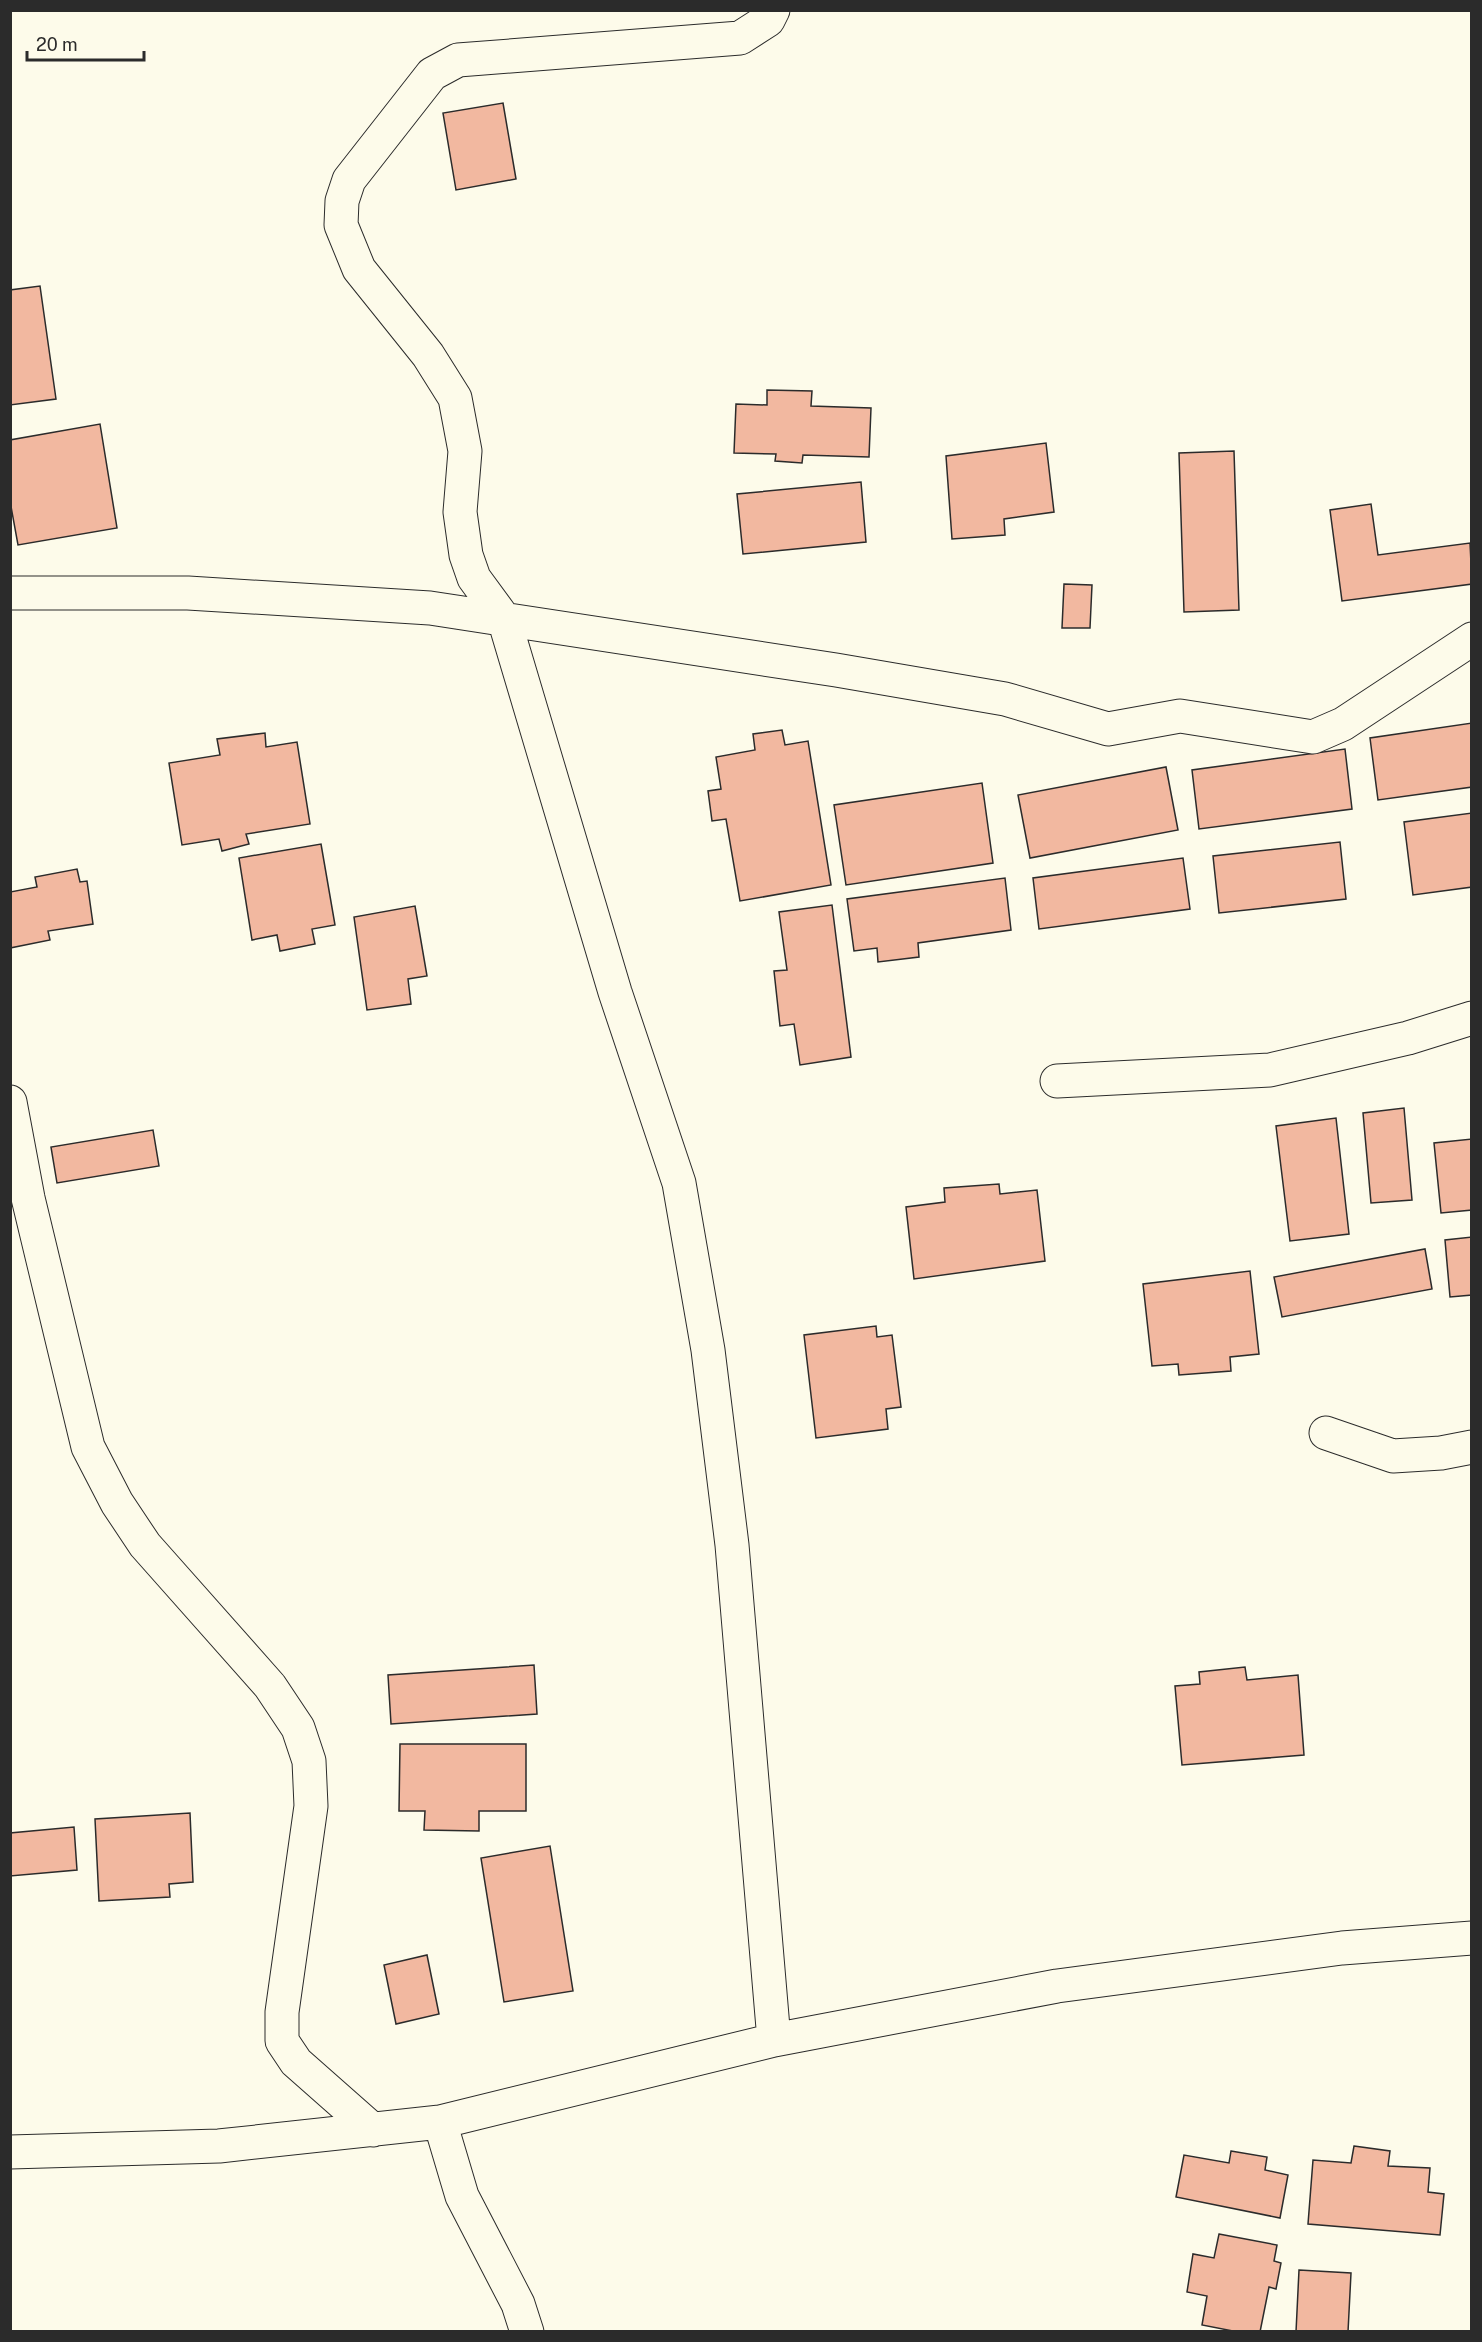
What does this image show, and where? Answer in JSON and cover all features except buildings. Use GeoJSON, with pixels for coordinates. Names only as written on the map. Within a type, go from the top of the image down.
{"type":"FeatureCollection","features":[{"type":"Feature","properties":{"kind":"street"},"geometry":{"type":"LineString","coordinates":[[773,10],[768,20],[740,38],[458,60],[432,74],[350,180],[342,201],[341,225],[358,269],[428,355],[454,398],[465,451],[460,512],[466,555],[474,578],[504,619],[615,992],[679,1183],[708,1350],[732,1545],[774,2040]]}},
{"type":"Feature","properties":{"kind":"street"},"geometry":{"type":"LineString","coordinates":[[10,593],[188,593],[430,608],[1005,699],[1108,729],[1180,716],[1313,736],[1343,724],[1472,639]]}},
{"type":"Feature","properties":{"kind":"street"},"geometry":{"type":"LineString","coordinates":[[1057,1081],[1270,1070],[1408,1038],[1472,1018]]}},
{"type":"Feature","properties":{"kind":"street"},"geometry":{"type":"LineString","coordinates":[[10,1102],[28,1198],[88,1447],[117,1503],[145,1545],[270,1686],[298,1728],[309,1761],[311,1806],[282,2012],[282,2041],[296,2062],[373,2130]]}},
{"type":"Feature","properties":{"kind":"street"},"geometry":{"type":"LineString","coordinates":[[1326,1433],[1393,1456],[1441,1453],[1472,1447]]}},
{"type":"Feature","properties":{"kind":"street"},"geometry":{"type":"LineString","coordinates":[[10,2152],[219,2146],[441,2122],[774,2040],[1057,1986],[1342,1948],[1472,1938]]}},
{"type":"Feature","properties":{"kind":"street"},"geometry":{"type":"LineString","coordinates":[[441,2122],[462,2196],[518,2304],[526,2331]]}}]}
